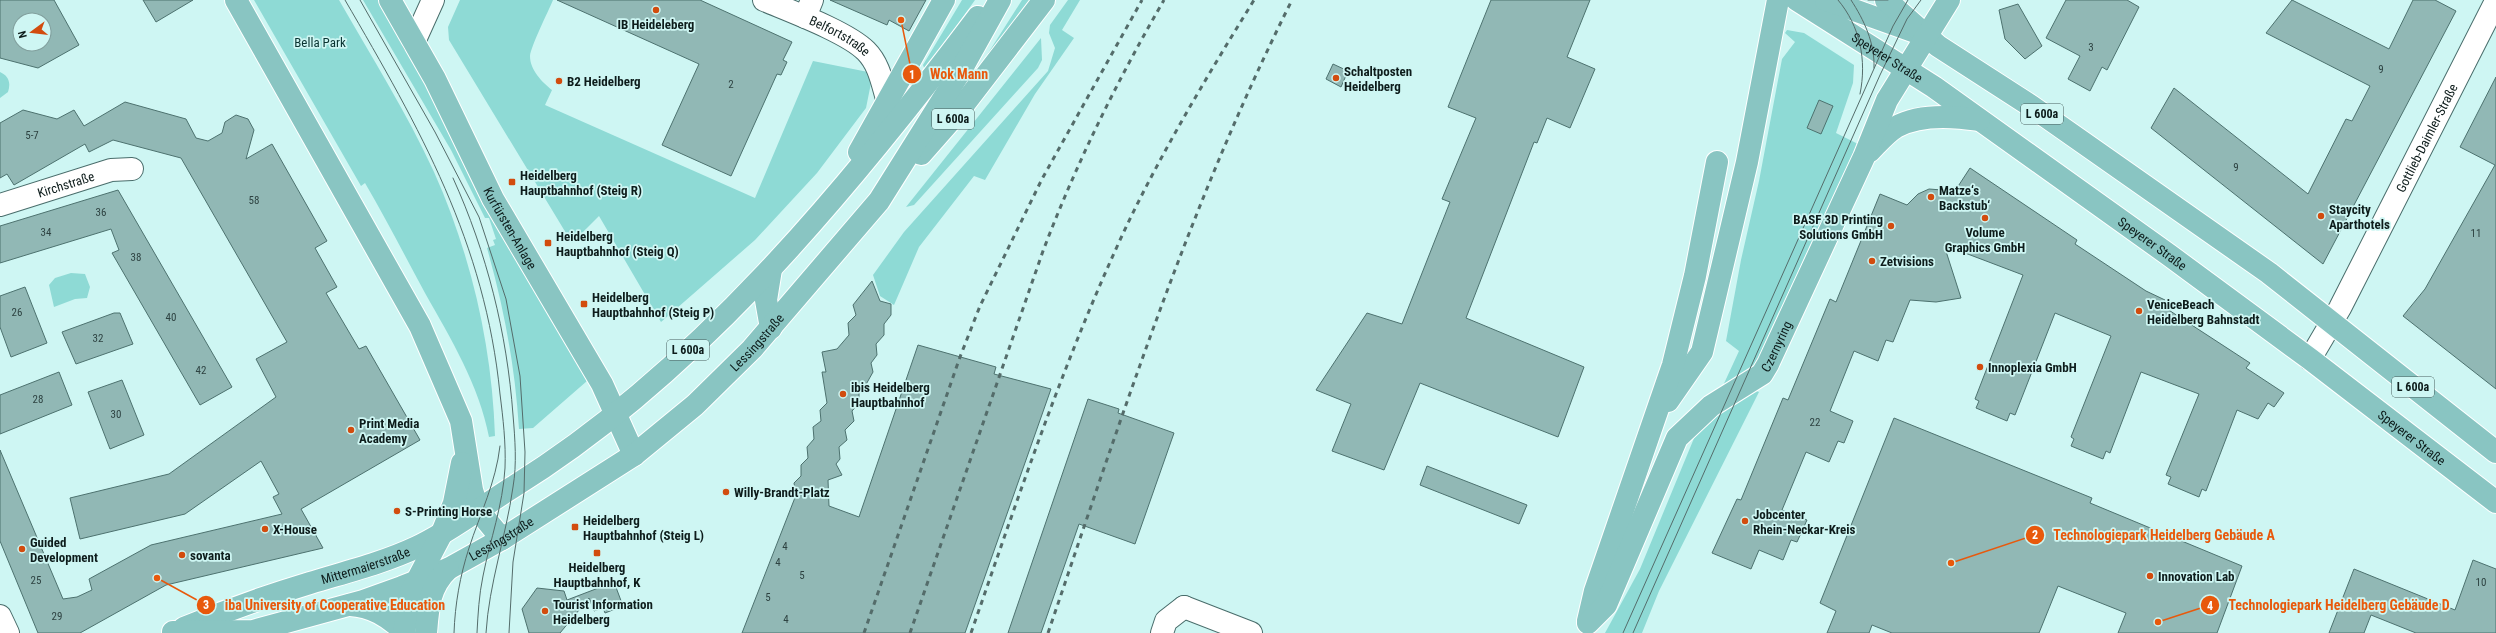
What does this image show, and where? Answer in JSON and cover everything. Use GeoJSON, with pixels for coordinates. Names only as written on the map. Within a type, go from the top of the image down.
{"type":"FeatureCollection","features":[{"type":"Feature","properties":{"kind":"main road"},"geometry":{"type":"LineString","coordinates":[[236,0],[420,326],[455,404],[466,446],[472,490],[478,510],[502,539]]}},
{"type":"Feature","properties":{"kind":"main road","name":"Kurfürsten-Anlage"},"geometry":{"type":"LineString","coordinates":[[390,0],[442,92],[493,199],[593,369],[616,414],[634,455]]}},
{"type":"Feature","properties":{"kind":"main road","name":"L 600a"},"geometry":{"type":"LineString","coordinates":[[442,533],[510,490],[616,414],[663,374],[764,276],[838,191],[887,99],[944,0]]}},
{"type":"Feature","properties":{"kind":"main road"},"geometry":{"type":"LineString","coordinates":[[838,191],[894,126],[991,0]]}},
{"type":"Feature","properties":{"kind":"main road","name":"Lessingstraße"},"geometry":{"type":"LineString","coordinates":[[414,583],[448,568],[502,539],[605,475],[634,455],[695,405],[771,328],[880,201],[960,72],[1000,0]]}},
{"type":"Feature","properties":{"kind":"main road","name":"L 600a"},"geometry":{"type":"LineString","coordinates":[[880,201],[958,112],[1021,32],[1044,0]]}},
{"type":"Feature","properties":{"kind":"main road","name":"Czernyring"},"geometry":{"type":"LineString","coordinates":[[1654,422],[1702,352],[1748,162],[1778,0]]}},
{"type":"Feature","properties":{"kind":"main road","name":"Speyerer Straße"},"geometry":{"type":"LineString","coordinates":[[1797,0],[1906,69],[1982,121],[2310,359],[2496,502]]}},
{"type":"Feature","properties":{"kind":"main road"},"geometry":{"type":"LineString","coordinates":[[1826,0],[1893,26],[1926,36]]}},
{"type":"Feature","properties":{"kind":"main road","name":"L 600a"},"geometry":{"type":"LineString","coordinates":[[1886,0],[1926,36],[2233,246],[2496,452]]}},
{"type":"Feature","properties":{"kind":"main road","name":"Czernyring"},"geometry":{"type":"LineString","coordinates":[[1586,628],[1606,605],[1677,438],[1711,406],[1762,374],[1768,364],[1864,157],[1887,100],[1949,0]]}},
{"type":"Feature","properties":{"kind":"main road"},"geometry":{"type":"LineString","coordinates":[[1864,157],[1896,127],[1936,117],[1982,121]]}},
{"type":"Feature","properties":{"kind":"main road","name":"Czernyring"},"geometry":{"type":"LineString","coordinates":[[1586,628],[1595,591],[1673,365],[1693,283],[1717,162]]}},
{"type":"Feature","properties":{"kind":"main road"},"geometry":{"type":"LineString","coordinates":[[764,276],[766,300],[771,328]]}},
{"type":"Feature","properties":{"kind":"main road"},"geometry":{"type":"LineString","coordinates":[[347,605],[369,608],[383,615],[404,632],[414,583],[442,533],[454,503],[466,446]]}},
{"type":"Feature","properties":{"kind":"main road","name":"Mittermaierstraße"},"geometry":{"type":"LineString","coordinates":[[171,632],[244,603],[400,554],[442,533]]}},
{"type":"Feature","properties":{"kind":"main road"},"geometry":{"type":"LineString","coordinates":[[426,633],[430,597],[434,585],[448,568]]}},
{"type":"Feature","properties":{"kind":"main road","name":"Mittermaierstraße"},"geometry":{"type":"LineString","coordinates":[[171,632],[253,631],[347,605],[414,583]]}},
{"type":"Feature","properties":{"kind":"street"},"geometry":{"type":"LineString","coordinates":[[414,42],[433,0]]}},
{"type":"Feature","properties":{"kind":"street","name":"Belfortstraße"},"geometry":{"type":"LineString","coordinates":[[764,0],[808,8],[846,38],[866,51],[878,68],[887,99]]}},
{"type":"Feature","properties":{"kind":"street","name":"Gottlieb-Daimler-Straße"},"geometry":{"type":"LineString","coordinates":[[2310,359],[2331,322],[2496,1]]}},
{"type":"Feature","properties":{"kind":"street","name":"Kirchstraße"},"geometry":{"type":"LineString","coordinates":[[0,205],[111,170],[132,169]]}},
{"type":"Feature","properties":{"kind":"street"},"geometry":{"type":"LineString","coordinates":[[1162,633],[1166,621],[1184,607]]}},
{"type":"Feature","properties":{"kind":"street"},"geometry":{"type":"LineString","coordinates":[[1175,633],[1184,607]]}},
{"type":"Feature","properties":{"kind":"street"},"geometry":{"type":"LineString","coordinates":[[1184,607],[1252,633]]}},
{"type":"Feature","properties":{"kind":"street"},"geometry":{"type":"LineString","coordinates":[[0,616],[8,633]]}},
{"type":"Feature","properties":{"kind":"green space","name":"Bella Park"},"geometry":{"type":"Polygon","coordinates":[[[254,0],[339,0],[401,106],[434,172],[459,235],[469,268],[484,334],[493,402],[495,436],[489,437],[478,399],[463,363],[380,210],[365,183],[361,186],[254,0]]]}},
{"type":"Feature","properties":{"kind":"green space"},"geometry":{"type":"Polygon","coordinates":[[[363,0],[378,0],[433,97],[475,186],[587,381],[533,428],[519,429],[515,383],[508,337],[499,293],[487,248],[495,245],[493,240],[496,239],[489,218],[485,218],[451,150],[363,0]]]}},
{"type":"Feature","properties":{"kind":"green space"},"geometry":{"type":"Polygon","coordinates":[[[460,0],[553,0],[536,37],[530,56],[534,71],[552,90],[545,105],[755,198],[813,61],[873,73],[866,108],[817,173],[755,240],[661,322],[599,216],[572,243],[449,40],[448,27],[460,0]]]}},
{"type":"Feature","properties":{"kind":"green space"},"geometry":{"type":"Polygon","coordinates":[[[962,0],[975,0],[925,70],[923,65],[962,0]]]}},
{"type":"Feature","properties":{"kind":"green space"},"geometry":{"type":"Polygon","coordinates":[[[1022,0],[1031,0],[971,80],[1022,0]]]}},
{"type":"Feature","properties":{"kind":"green space"},"geometry":{"type":"Polygon","coordinates":[[[1068,0],[1080,0],[1062,30],[1074,38],[1035,94],[985,180],[974,176],[919,247],[894,305],[880,296],[873,275],[904,232],[1048,71],[1055,48],[1049,33],[1050,25],[1068,0]]]}},
{"type":"Feature","properties":{"kind":"green space"},"geometry":{"type":"Polygon","coordinates":[[[1787,30],[1804,33],[1854,65],[1853,83],[1836,133],[1858,144],[1761,359],[1750,371],[1721,390],[1739,351],[1726,341],[1741,260],[1759,181],[1782,59],[1795,42],[1785,33],[1787,30]]]}},
{"type":"Feature","properties":{"kind":"green space"},"geometry":{"type":"Polygon","coordinates":[[[1041,38],[1042,60],[1038,68],[914,205],[906,207],[1041,38]]]}},
{"type":"Feature","properties":{"kind":"green space"},"geometry":{"type":"Polygon","coordinates":[[[0,72],[7,78],[9,86],[8,92],[0,98],[0,72]]]}},
{"type":"Feature","properties":{"kind":"green space"},"geometry":{"type":"Polygon","coordinates":[[[71,273],[85,274],[90,287],[87,298],[75,299],[54,307],[49,285],[55,278],[71,273]]]}},
{"type":"Feature","properties":{"kind":"green space"},"geometry":{"type":"Polygon","coordinates":[[[1754,390],[1759,392],[1659,591],[1642,633],[1605,633],[1640,569],[1697,431],[1708,417],[1754,390]]]}},
{"type":"Feature","properties":{"kind":"building"},"geometry":{"type":"Polygon","coordinates":[[[0,0],[54,0],[79,45],[38,68],[0,58],[0,0]]]}},
{"type":"Feature","properties":{"kind":"building"},"geometry":{"type":"Polygon","coordinates":[[[143,0],[193,0],[156,22],[143,0]]]}},
{"type":"Feature","properties":{"kind":"building"},"geometry":{"type":"Polygon","coordinates":[[[557,0],[700,0],[792,42],[783,60],[787,62],[781,75],[777,74],[731,176],[662,145],[699,64],[557,0]]]}},
{"type":"Feature","properties":{"kind":"building"},"geometry":{"type":"Polygon","coordinates":[[[830,0],[926,0],[909,31],[889,20],[887,25],[830,0]]]}},
{"type":"Feature","properties":{"kind":"building"},"geometry":{"type":"Polygon","coordinates":[[[1491,0],[1590,0],[1567,57],[1595,69],[1570,128],[1547,118],[1537,143],[1534,142],[1466,318],[1584,367],[1558,437],[1420,383],[1384,470],[1332,451],[1351,404],[1316,390],[1367,313],[1402,324],[1450,202],[1442,199],[1476,118],[1448,107],[1491,0]]]}},
{"type":"Feature","properties":{"kind":"building"},"geometry":{"type":"Polygon","coordinates":[[[2066,0],[2127,0],[2139,7],[2107,70],[2102,67],[2090,91],[2068,79],[2080,56],[2046,38],[2066,0]]]}},
{"type":"Feature","properties":{"kind":"building"},"geometry":{"type":"Polygon","coordinates":[[[2292,0],[2389,49],[2413,0],[2435,0],[2456,11],[2323,264],[2151,128],[2174,88],[2308,194],[2346,119],[2352,121],[2370,86],[2266,33],[2292,0]]]}},
{"type":"Feature","properties":{"kind":"building"},"geometry":{"type":"Polygon","coordinates":[[[2018,4],[2042,46],[2025,59],[2005,39],[1999,10],[2018,4]]]}},
{"type":"Feature","properties":{"kind":"building","name":"Schaltposten Heidelberg"},"geometry":{"type":"Polygon","coordinates":[[[1333,64],[1348,71],[1341,87],[1326,79],[1333,64]]]}},
{"type":"Feature","properties":{"kind":"building"},"geometry":{"type":"Polygon","coordinates":[[[2496,77],[2496,389],[2403,316],[2425,289],[2495,165],[2460,147],[2496,77]]]}},
{"type":"Feature","properties":{"kind":"building"},"geometry":{"type":"Polygon","coordinates":[[[1819,100],[1833,106],[1821,134],[1807,128],[1819,100]]]}},
{"type":"Feature","properties":{"kind":"building"},"geometry":{"type":"Polygon","coordinates":[[[125,102],[186,119],[196,138],[208,141],[222,133],[225,122],[236,115],[248,119],[254,130],[246,159],[272,144],[327,241],[315,248],[337,287],[326,293],[359,349],[366,346],[420,440],[301,509],[323,548],[166,585],[80,633],[38,633],[0,541],[0,450],[63,599],[77,597],[92,590],[89,579],[151,545],[282,514],[273,497],[279,494],[261,461],[185,514],[80,539],[70,498],[169,474],[276,397],[256,359],[287,342],[181,158],[113,140],[89,152],[85,144],[14,185],[7,174],[0,178],[0,123],[23,110],[57,119],[74,110],[84,126],[125,102]]]}},
{"type":"Feature","properties":{"kind":"building"},"geometry":{"type":"Polygon","coordinates":[[[1970,168],[2077,240],[2075,244],[2146,291],[2165,300],[2161,305],[2250,363],[2246,368],[2284,393],[2274,407],[2268,403],[2258,419],[2237,410],[2206,491],[2202,489],[2199,497],[2168,484],[2171,477],[2166,475],[2199,394],[2141,372],[2110,453],[2106,451],[2103,459],[2071,446],[2074,439],[2071,437],[2111,336],[2055,313],[2015,415],[2010,413],[2007,421],[1976,408],[1979,401],[1975,399],[2023,275],[1944,245],[1961,298],[1936,302],[1910,300],[1893,342],[1886,340],[1878,361],[1854,351],[1830,411],[1853,421],[1844,443],[1838,441],[1829,462],[1806,452],[1782,510],[1807,520],[1797,542],[1791,540],[1783,560],[1759,550],[1751,569],[1712,553],[1737,499],[1741,500],[1783,398],[1788,400],[1830,299],[1836,302],[1880,194],[1907,205],[1918,194],[1929,189],[1955,191],[1970,168]]]}},
{"type":"Feature","properties":{"kind":"building"},"geometry":{"type":"Polygon","coordinates":[[[118,190],[232,387],[200,405],[112,253],[119,250],[111,229],[0,263],[0,226],[118,190]]]}},
{"type":"Feature","properties":{"kind":"building"},"geometry":{"type":"Polygon","coordinates":[[[872,281],[880,301],[891,304],[891,315],[884,324],[884,335],[876,344],[877,355],[871,363],[873,372],[864,388],[859,392],[859,403],[852,411],[854,421],[845,430],[847,440],[839,447],[840,459],[836,464],[842,475],[828,480],[829,506],[859,517],[918,345],[996,367],[994,374],[1051,389],[965,633],[742,633],[796,495],[794,483],[801,476],[801,465],[808,458],[807,447],[814,439],[813,427],[821,421],[820,410],[827,403],[822,372],[826,372],[822,352],[837,349],[849,335],[848,323],[856,315],[853,305],[872,281]]]}},
{"type":"Feature","properties":{"kind":"building"},"geometry":{"type":"Polygon","coordinates":[[[25,287],[47,343],[11,357],[0,327],[0,296],[25,287]]]}},
{"type":"Feature","properties":{"kind":"building"},"geometry":{"type":"Polygon","coordinates":[[[114,313],[120,313],[133,344],[76,364],[62,332],[114,313]]]}},
{"type":"Feature","properties":{"kind":"building"},"geometry":{"type":"Polygon","coordinates":[[[59,372],[72,405],[0,434],[0,395],[59,372]]]}},
{"type":"Feature","properties":{"kind":"building"},"geometry":{"type":"Polygon","coordinates":[[[122,380],[144,435],[110,449],[88,392],[122,380]]]}},
{"type":"Feature","properties":{"kind":"building"},"geometry":{"type":"Polygon","coordinates":[[[1088,399],[1119,409],[1118,413],[1174,433],[1135,544],[1079,524],[1041,633],[1008,633],[1088,399]]]}},
{"type":"Feature","properties":{"kind":"building"},"geometry":{"type":"Polygon","coordinates":[[[1894,418],[2092,498],[2090,503],[2242,566],[2217,633],[2118,633],[2126,613],[2058,586],[2039,633],[1892,633],[1872,625],[1869,633],[1827,633],[1836,611],[1820,603],[1894,418]]]}},
{"type":"Feature","properties":{"kind":"building"},"geometry":{"type":"Polygon","coordinates":[[[1427,466],[1527,505],[1519,524],[1420,485],[1427,466]]]}},
{"type":"Feature","properties":{"kind":"building"},"geometry":{"type":"Polygon","coordinates":[[[2473,560],[2496,569],[2496,633],[2416,633],[2371,615],[2364,633],[2329,633],[2354,569],[2455,610],[2473,560]]]}},
{"type":"Feature","properties":{"kind":"building"},"geometry":{"type":"Polygon","coordinates":[[[614,582],[623,606],[605,613],[603,608],[594,611],[589,598],[560,633],[529,633],[522,609],[537,588],[564,591],[567,600],[614,582]]]}},
{"type":"Feature","properties":{"kind":"tram line"},"geometry":{"type":"LineString","coordinates":[[345,0],[399,95],[445,188],[464,237],[480,286],[492,339],[503,421],[505,468],[502,495],[482,583],[477,633]]}},
{"type":"Feature","properties":{"kind":"tram line"},"geometry":{"type":"LineString","coordinates":[[360,0],[435,132],[479,217],[506,299],[520,376],[525,452],[524,493],[513,562],[509,633]]}},
{"type":"Feature","properties":{"kind":"tram line"},"geometry":{"type":"LineString","coordinates":[[1838,0],[1852,21],[1860,44],[1863,69],[1860,94]]}},
{"type":"Feature","properties":{"kind":"tram line"},"geometry":{"type":"LineString","coordinates":[[1851,0],[1868,32],[1873,50],[1874,68]]}},
{"type":"Feature","properties":{"kind":"tram line"},"geometry":{"type":"LineString","coordinates":[[1868,0],[1888,0]]}},
{"type":"Feature","properties":{"kind":"tram line"},"geometry":{"type":"LineString","coordinates":[[1623,633],[1893,26],[1908,0]]}},
{"type":"Feature","properties":{"kind":"tram line"},"geometry":{"type":"LineString","coordinates":[[1633,633],[1880,75],[1907,19],[1921,0]]}},
{"type":"Feature","properties":{"kind":"tram line"},"geometry":{"type":"LineString","coordinates":[[453,178],[476,235],[494,294],[506,354],[514,433],[515,460],[513,487],[490,596],[486,633]]}},
{"type":"Feature","properties":{"kind":"tram line"},"geometry":{"type":"LineString","coordinates":[[454,633],[458,590],[463,569],[495,472],[500,446]]}},
{"type":"Feature","properties":{"kind":"railway"},"geometry":{"type":"LineString","coordinates":[[864,633],[960,357],[980,306],[1042,179],[1142,0]]}},
{"type":"Feature","properties":{"kind":"railway"},"geometry":{"type":"LineString","coordinates":[[910,633],[1043,251],[1069,186],[1098,123],[1164,0]]}},
{"type":"Feature","properties":{"kind":"railway"},"geometry":{"type":"LineString","coordinates":[[971,633],[1044,427],[1104,275],[1141,196],[1172,139],[1254,0]]}},
{"type":"Feature","properties":{"kind":"railway"},"geometry":{"type":"LineString","coordinates":[[1048,633],[1130,392],[1189,233],[1221,154],[1255,77],[1292,0]]}},
{"type":"Feature","properties":{"kind":"place","name":"IB Heideleberg"},"geometry":{"type":"Point","coordinates":[656,10]}},
{"type":"Feature","properties":{"kind":"place","name":"Wok Mann"},"geometry":{"type":"Point","coordinates":[901,20]}},
{"type":"Feature","properties":{"kind":"place","name":"Schaltposten Heidelberg"},"geometry":{"type":"Point","coordinates":[1336,78]}},
{"type":"Feature","properties":{"kind":"place","name":"B2 Heidelberg"},"geometry":{"type":"Point","coordinates":[559,81]}},
{"type":"Feature","properties":{"kind":"place","name":"Heidelberg Hauptbahnhof (Steig R)"},"geometry":{"type":"Point","coordinates":[512,182]}},
{"type":"Feature","properties":{"kind":"place","name":"Matze‘s Backstub‘"},"geometry":{"type":"Point","coordinates":[1931,197]}},
{"type":"Feature","properties":{"kind":"place","name":"Staycity Aparthotels"},"geometry":{"type":"Point","coordinates":[2321,216]}},
{"type":"Feature","properties":{"kind":"place","name":"Volume Graphics GmbH"},"geometry":{"type":"Point","coordinates":[1985,218]}},
{"type":"Feature","properties":{"kind":"place","name":"BASF 3D Printing Solutions GmbH"},"geometry":{"type":"Point","coordinates":[1891,226]}},
{"type":"Feature","properties":{"kind":"place","name":"Heidelberg Hauptbahnhof (Steig Q)"},"geometry":{"type":"Point","coordinates":[548,243]}},
{"type":"Feature","properties":{"kind":"place","name":"Zetvisions"},"geometry":{"type":"Point","coordinates":[1872,261]}},
{"type":"Feature","properties":{"kind":"place","name":"Heidelberg Hauptbahnhof (Steig P)"},"geometry":{"type":"Point","coordinates":[584,304]}},
{"type":"Feature","properties":{"kind":"place","name":"VeniceBeach Heidelberg Bahnstadt"},"geometry":{"type":"Point","coordinates":[2139,311]}},
{"type":"Feature","properties":{"kind":"place","name":"Innoplexia GmbH"},"geometry":{"type":"Point","coordinates":[1980,367]}},
{"type":"Feature","properties":{"kind":"place","name":"ibis Heidelberg Hauptbahnhof"},"geometry":{"type":"Point","coordinates":[843,394]}},
{"type":"Feature","properties":{"kind":"place","name":"Print Media Academy"},"geometry":{"type":"Point","coordinates":[351,430]}},
{"type":"Feature","properties":{"kind":"place","name":"Willy-Brandt-Platz"},"geometry":{"type":"Point","coordinates":[726,492]}},
{"type":"Feature","properties":{"kind":"place","name":"S-Printing Horse"},"geometry":{"type":"Point","coordinates":[397,511]}},
{"type":"Feature","properties":{"kind":"place","name":"Jobcenter Rhein-Neckar-Kreis"},"geometry":{"type":"Point","coordinates":[1745,521]}},
{"type":"Feature","properties":{"kind":"place","name":"Heidelberg Hauptbahnhof (Steig L)"},"geometry":{"type":"Point","coordinates":[575,527]}},
{"type":"Feature","properties":{"kind":"place","name":"X-House"},"geometry":{"type":"Point","coordinates":[265,529]}},
{"type":"Feature","properties":{"kind":"place","name":"Guided Development"},"geometry":{"type":"Point","coordinates":[22,549]}},
{"type":"Feature","properties":{"kind":"place","name":"Heidelberg Hauptbahnhof, K"},"geometry":{"type":"Point","coordinates":[597,553]}},
{"type":"Feature","properties":{"kind":"place","name":"sovanta"},"geometry":{"type":"Point","coordinates":[182,555]}},
{"type":"Feature","properties":{"kind":"place","name":"Technologiepark Heidelberg Gebäude A"},"geometry":{"type":"Point","coordinates":[1951,563]}},
{"type":"Feature","properties":{"kind":"place","name":"Innovation Lab"},"geometry":{"type":"Point","coordinates":[2150,576]}},
{"type":"Feature","properties":{"kind":"place","name":"iba University of Cooperative Education"},"geometry":{"type":"Point","coordinates":[157,578]}},
{"type":"Feature","properties":{"kind":"place","name":"Tourist Information Heidelberg"},"geometry":{"type":"Point","coordinates":[545,611]}},
{"type":"Feature","properties":{"kind":"place","name":"Technologiepark Heidelberg Gebäude D"},"geometry":{"type":"Point","coordinates":[2158,622]}}]}
